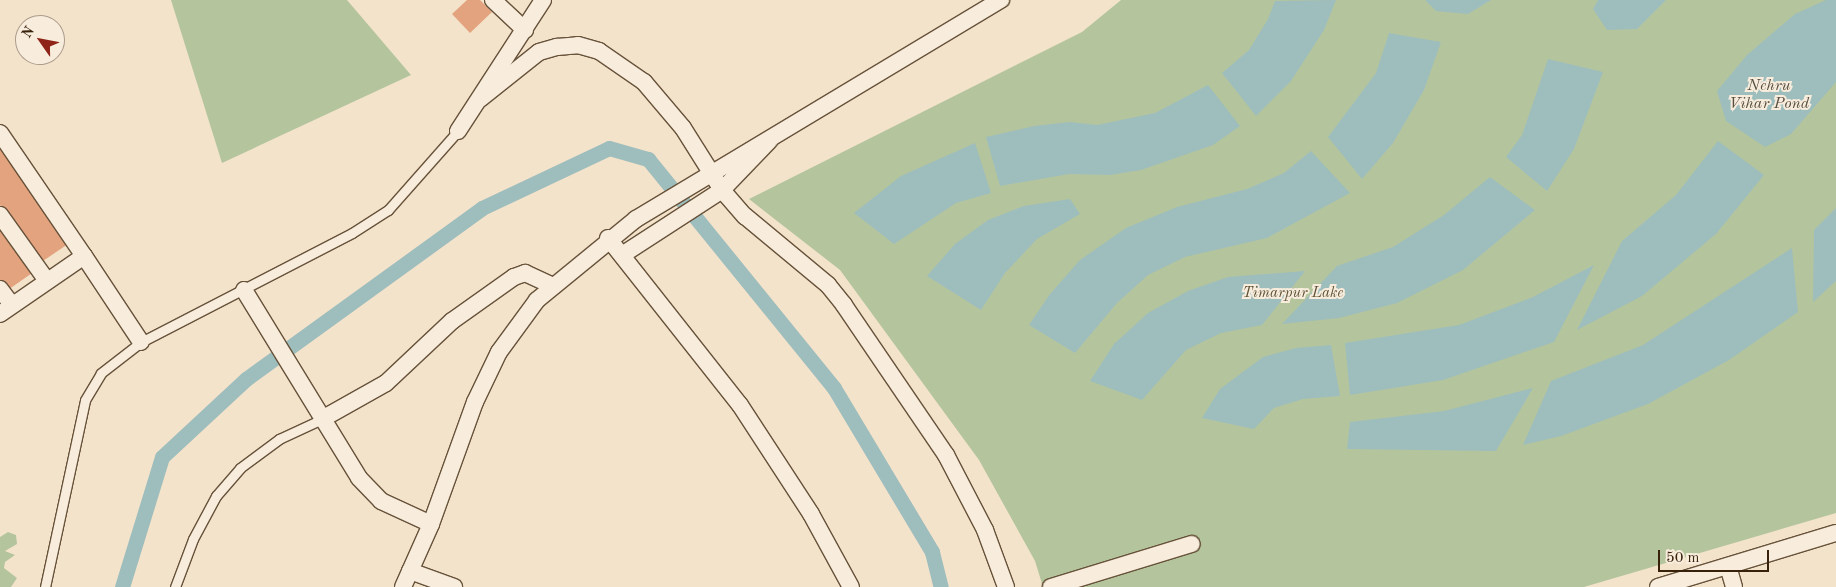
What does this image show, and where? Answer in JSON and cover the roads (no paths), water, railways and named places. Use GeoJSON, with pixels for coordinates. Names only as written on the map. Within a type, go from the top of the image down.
{"type":"FeatureCollection","features":[{"type":"Feature","properties":{"kind":"street"},"geometry":{"type":"LineString","coordinates":[[493,0],[525,30]]}},
{"type":"Feature","properties":{"kind":"street"},"geometry":{"type":"LineString","coordinates":[[458,130],[543,0]]}},
{"type":"Feature","properties":{"kind":"street"},"geometry":{"type":"LineString","coordinates":[[403,587],[431,524],[475,402],[499,352],[515,327],[553,286],[608,238],[636,218],[774,133],[1001,0]]}},
{"type":"Feature","properties":{"kind":"street"},"geometry":{"type":"LineString","coordinates":[[480,99],[539,52],[578,46],[599,51],[621,63],[657,96],[710,172],[717,192],[757,228],[828,285],[844,305],[946,455],[985,530],[1006,587]]}},
{"type":"Feature","properties":{"kind":"street"},"geometry":{"type":"LineString","coordinates":[[0,133],[142,342]]}},
{"type":"Feature","properties":{"kind":"street"},"geometry":{"type":"LineString","coordinates":[[622,254],[717,192],[758,155],[774,133]]}},
{"type":"Feature","properties":{"kind":"street"},"geometry":{"type":"LineString","coordinates":[[0,215],[47,281]]}},
{"type":"Feature","properties":{"kind":"street"},"geometry":{"type":"LineString","coordinates":[[608,238],[740,405],[811,514],[850,587]]}},
{"type":"Feature","properties":{"kind":"street"},"geometry":{"type":"LineString","coordinates":[[0,289],[6,310],[84,256]]}},
{"type":"Feature","properties":{"kind":"street"},"geometry":{"type":"LineString","coordinates":[[320,415],[386,383],[452,321],[514,277],[525,273],[553,286]]}},
{"type":"Feature","properties":{"kind":"street"},"geometry":{"type":"LineString","coordinates":[[244,290],[368,490],[382,501],[431,524]]}},
{"type":"Feature","properties":{"kind":"street"},"geometry":{"type":"LineString","coordinates":[[1658,587],[1836,533]]}},
{"type":"Feature","properties":{"kind":"street"},"geometry":{"type":"LineString","coordinates":[[1051,587],[1192,544]]}},
{"type":"Feature","properties":{"kind":"street"},"geometry":{"type":"LineString","coordinates":[[1728,566],[1734,587]]}},
{"type":"Feature","properties":{"kind":"street"},"geometry":{"type":"LineString","coordinates":[[410,570],[453,587]]}},
{"type":"Feature","properties":{"kind":"lane"},"geometry":{"type":"LineString","coordinates":[[45,587],[85,400],[102,373],[142,342],[352,233],[388,210],[458,130]]}},
{"type":"Feature","properties":{"kind":"lane"},"geometry":{"type":"LineString","coordinates":[[174,587],[193,539],[216,496],[240,468],[279,439],[320,415]]}},
{"type":"Feature","properties":{"kind":"water"},"geometry":{"type":"Polygon","coordinates":[[[1336,0],[1324,30],[1291,81],[1256,116],[1222,73],[1249,50],[1268,19],[1275,1],[1336,0]]]}},
{"type":"Feature","properties":{"kind":"water"},"geometry":{"type":"Polygon","coordinates":[[[1425,0],[1491,0],[1468,14],[1436,11],[1425,0]]]}},
{"type":"Feature","properties":{"kind":"water"},"geometry":{"type":"Polygon","coordinates":[[[1598,0],[1666,0],[1637,29],[1607,30],[1593,9],[1598,0]]]}},
{"type":"Feature","properties":{"kind":"water","name":"Nehru Vihar Pond"},"geometry":{"type":"Polygon","coordinates":[[[1826,0],[1836,0],[1836,82],[1791,134],[1765,147],[1726,121],[1717,91],[1747,55],[1795,14],[1826,0]]]}},
{"type":"Feature","properties":{"kind":"water"},"geometry":{"type":"Polygon","coordinates":[[[1389,33],[1441,42],[1424,90],[1393,143],[1362,179],[1328,137],[1376,73],[1389,33]]]}},
{"type":"Feature","properties":{"kind":"water"},"geometry":{"type":"Polygon","coordinates":[[[1548,59],[1603,72],[1574,149],[1547,191],[1506,157],[1522,135],[1548,59]]]}},
{"type":"Feature","properties":{"kind":"water"},"geometry":{"type":"Polygon","coordinates":[[[1208,85],[1240,126],[1213,145],[1141,170],[1110,175],[1069,174],[1000,186],[986,137],[1034,126],[1070,122],[1097,125],[1155,113],[1208,85]]]}},
{"type":"Feature","properties":{"kind":"water"},"geometry":{"type":"Polygon","coordinates":[[[1718,141],[1764,175],[1716,234],[1642,296],[1577,330],[1622,241],[1676,195],[1718,141]]]}},
{"type":"Feature","properties":{"kind":"water"},"geometry":{"type":"Polygon","coordinates":[[[975,143],[991,193],[956,203],[894,244],[854,213],[901,176],[975,143]]]}},
{"type":"Feature","properties":{"kind":"water"},"geometry":{"type":"Polygon","coordinates":[[[1311,151],[1350,193],[1267,238],[1185,257],[1148,275],[1117,303],[1075,353],[1029,325],[1050,294],[1080,260],[1126,228],[1177,207],[1247,189],[1284,173],[1311,151]]]}},
{"type":"Feature","properties":{"kind":"water"},"geometry":{"type":"Polygon","coordinates":[[[1490,177],[1535,210],[1463,270],[1397,303],[1339,318],[1282,324],[1337,266],[1393,247],[1444,215],[1490,177]]]}},
{"type":"Feature","properties":{"kind":"water"},"geometry":{"type":"Polygon","coordinates":[[[1070,199],[1080,214],[1037,239],[1005,273],[981,310],[927,276],[955,244],[988,220],[1024,206],[1070,199]]]}},
{"type":"Feature","properties":{"kind":"water"},"geometry":{"type":"Polygon","coordinates":[[[1836,208],[1836,281],[1813,302],[1814,230],[1836,208]]]}},
{"type":"Feature","properties":{"kind":"water"},"geometry":{"type":"Polygon","coordinates":[[[1792,248],[1798,312],[1729,360],[1648,404],[1561,436],[1523,445],[1551,381],[1643,345],[1792,248]]]}},
{"type":"Feature","properties":{"kind":"water"},"geometry":{"type":"Polygon","coordinates":[[[1594,265],[1554,342],[1443,380],[1350,395],[1345,343],[1459,325],[1533,297],[1594,265]]]}},
{"type":"Feature","properties":{"kind":"water"},"geometry":{"type":"Polygon","coordinates":[[[1305,271],[1262,325],[1221,333],[1186,350],[1142,400],[1090,381],[1114,344],[1148,313],[1188,291],[1228,277],[1305,271]]]}},
{"type":"Feature","properties":{"kind":"water"},"geometry":{"type":"Polygon","coordinates":[[[1331,345],[1340,396],[1303,399],[1274,408],[1254,429],[1202,418],[1220,389],[1263,357],[1296,348],[1331,345]]]}},
{"type":"Feature","properties":{"kind":"water"},"geometry":{"type":"Polygon","coordinates":[[[1533,388],[1496,451],[1347,449],[1350,422],[1444,411],[1533,388]]]}},
{"type":"Feature","properties":{"kind":"waterway"},"geometry":{"type":"LineString","coordinates":[[122,587],[162,457],[246,379],[482,208],[609,148],[648,159],[834,388],[932,552],[941,587]]}},
{"type":"Feature","properties":{"kind":"park label","name":"Timarpur Lake"},"geometry":{"type":"Point","coordinates":[1293,294]}}]}
